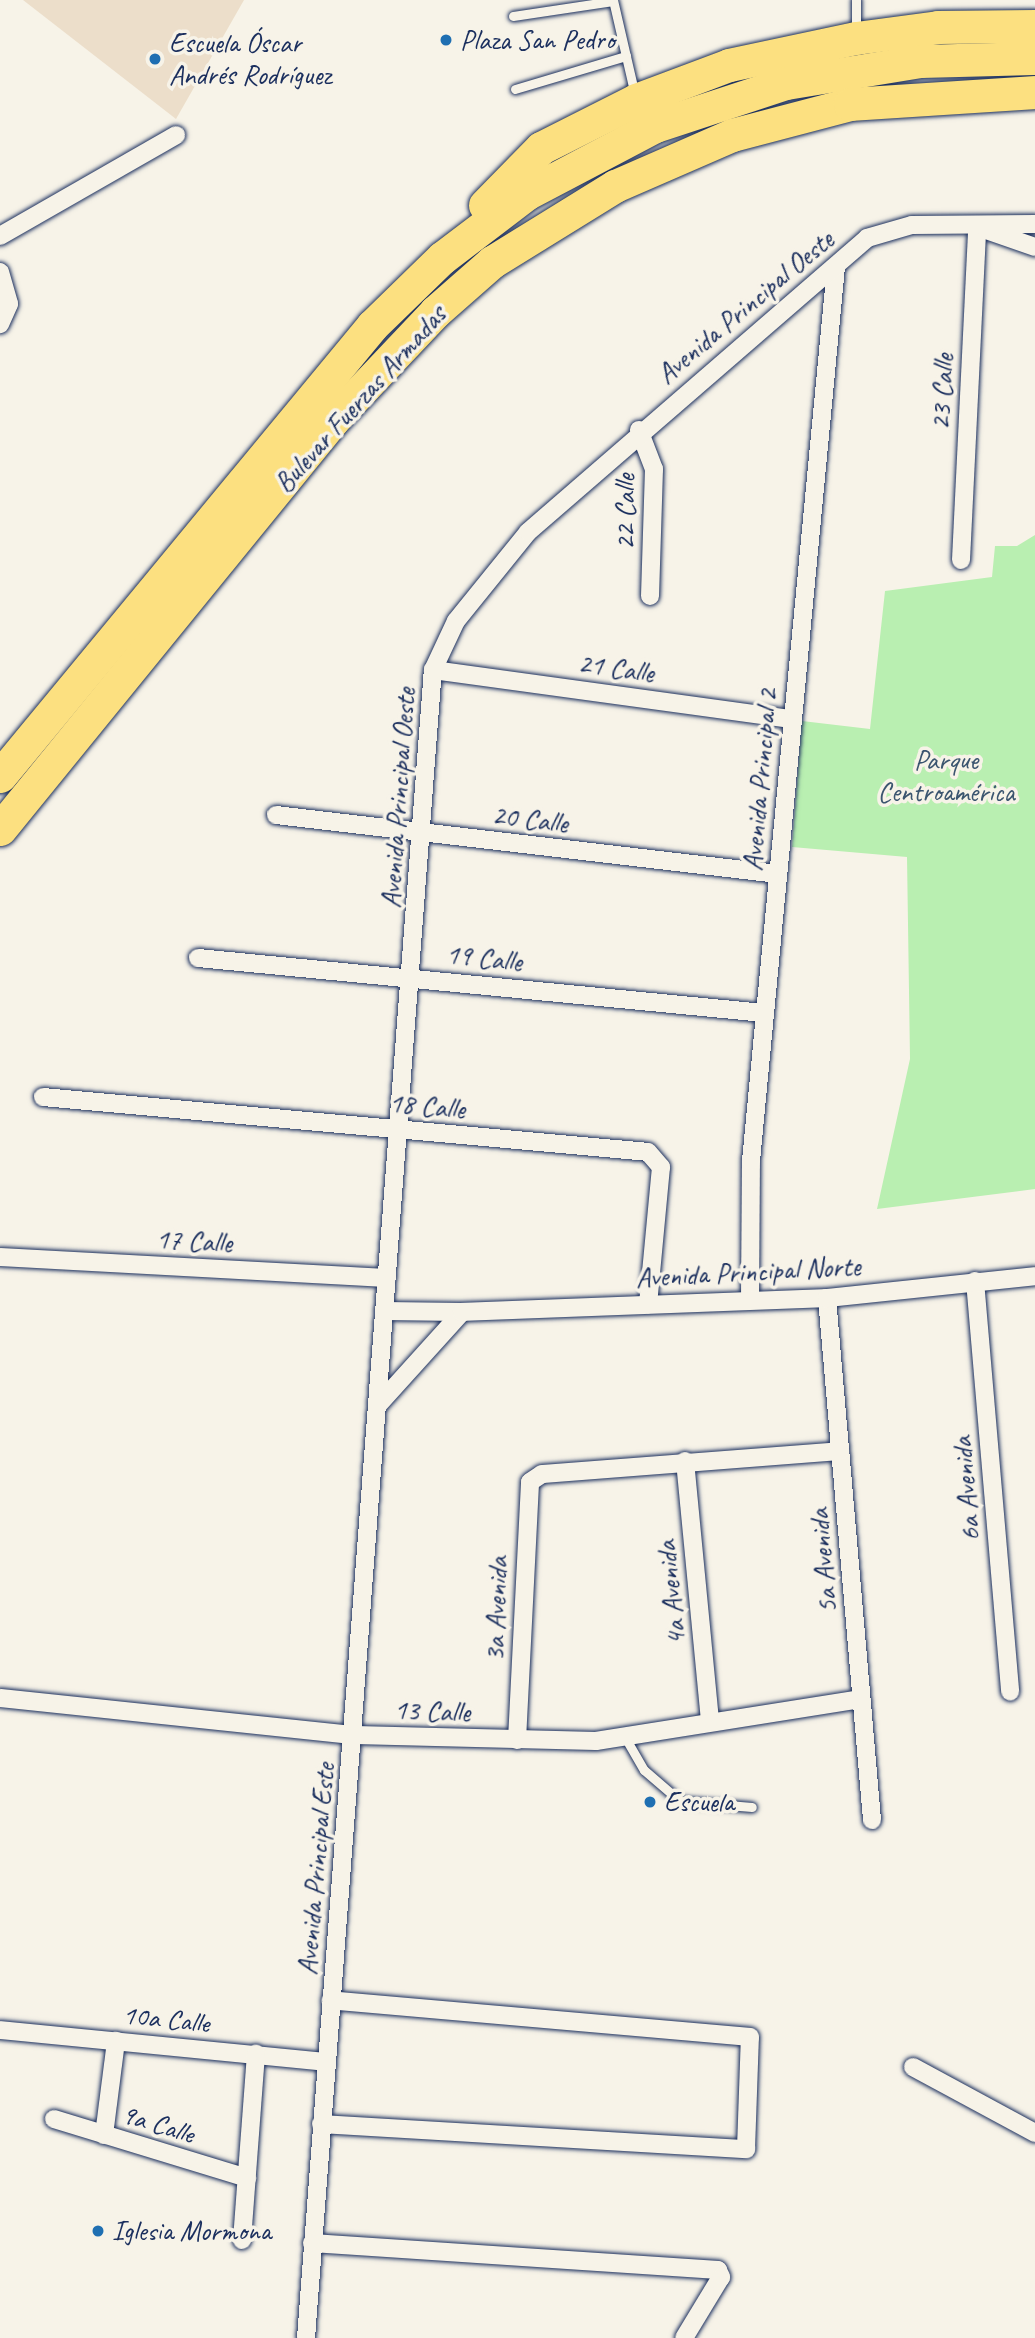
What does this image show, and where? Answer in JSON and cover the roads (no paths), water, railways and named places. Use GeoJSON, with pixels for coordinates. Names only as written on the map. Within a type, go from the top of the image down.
{"type":"FeatureCollection","features":[{"type":"Feature","properties":{"kind":"highway"},"geometry":{"type":"LineString","coordinates":[[442,258],[541,148],[636,100],[729,65],[856,38],[938,27],[1035,26]]}},
{"type":"Feature","properties":{"kind":"highway","name":"Bulevar Fuerzas Armadas"},"geometry":{"type":"LineString","coordinates":[[0,776],[307,399],[442,258],[526,194],[596,154],[723,100],[855,70],[1035,58]]}},
{"type":"Feature","properties":{"kind":"highway","name":"Bulevar Fuerzas Armadas"},"geometry":{"type":"LineString","coordinates":[[0,829],[342,411],[435,312],[492,262],[615,186],[732,135],[864,103],[1034,92]]}},
{"type":"Feature","properties":{"kind":"street"},"geometry":{"type":"LineString","coordinates":[[0,236],[176,135]]}},
{"type":"Feature","properties":{"kind":"street","name":"Avenida Principal Oeste"},"geometry":{"type":"LineString","coordinates":[[379,1404],[396,1129],[412,976],[433,670],[456,621],[528,532],[639,430],[836,267],[867,238],[912,225],[1035,225]]}},
{"type":"Feature","properties":{"kind":"street","name":"Avenida Principal Oeste"},"geometry":{"type":"LineString","coordinates":[[976,226],[1035,247]]}},
{"type":"Feature","properties":{"kind":"street","name":"23 Calle"},"geometry":{"type":"LineString","coordinates":[[961,560],[976,226]]}},
{"type":"Feature","properties":{"kind":"street","name":"Avenida Principal 2"},"geometry":{"type":"LineString","coordinates":[[750,1299],[751,1161],[836,267]]}},
{"type":"Feature","properties":{"kind":"street"},"geometry":{"type":"LineString","coordinates":[[0,272],[9,304],[0,324]]}},
{"type":"Feature","properties":{"kind":"street","name":"22 Calle"},"geometry":{"type":"LineString","coordinates":[[639,430],[654,469],[650,596]]}},
{"type":"Feature","properties":{"kind":"street","name":"21 Calle"},"geometry":{"type":"LineString","coordinates":[[433,670],[792,719]]}},
{"type":"Feature","properties":{"kind":"street","name":"20 Calle"},"geometry":{"type":"LineString","coordinates":[[276,815],[778,874]]}},
{"type":"Feature","properties":{"kind":"street","name":"19 Calle"},"geometry":{"type":"LineString","coordinates":[[198,958],[412,976],[764,1013]]}},
{"type":"Feature","properties":{"kind":"street","name":"18 Calle"},"geometry":{"type":"LineString","coordinates":[[43,1097],[656,1156],[661,1167],[648,1304]]}},
{"type":"Feature","properties":{"kind":"street","name":"17 Calle"},"geometry":{"type":"LineString","coordinates":[[0,1257],[386,1278]]}},
{"type":"Feature","properties":{"kind":"street","name":"Avenida Principal Norte"},"geometry":{"type":"LineString","coordinates":[[384,1311],[462,1312],[827,1298],[1035,1276]]}},
{"type":"Feature","properties":{"kind":"street","name":"6a Avenida"},"geometry":{"type":"LineString","coordinates":[[975,1281],[1010,1692]]}},
{"type":"Feature","properties":{"kind":"street","name":"5a Avenida"},"geometry":{"type":"LineString","coordinates":[[827,1298],[872,1820]]}},
{"type":"Feature","properties":{"kind":"street"},"geometry":{"type":"LineString","coordinates":[[379,1404],[462,1312]]}},
{"type":"Feature","properties":{"kind":"street","name":"Avenida Principal Este"},"geometry":{"type":"LineString","coordinates":[[306,2338],[379,1404]]}},
{"type":"Feature","properties":{"kind":"street"},"geometry":{"type":"LineString","coordinates":[[685,1461],[840,1451]]}},
{"type":"Feature","properties":{"kind":"street","name":"3a Avenida"},"geometry":{"type":"LineString","coordinates":[[517,1740],[530,1482],[542,1474],[685,1461]]}},
{"type":"Feature","properties":{"kind":"street","name":"4a Avenida"},"geometry":{"type":"LineString","coordinates":[[685,1461],[710,1719]]}},
{"type":"Feature","properties":{"kind":"street","name":"13 Calle"},"geometry":{"type":"LineString","coordinates":[[0,1698],[355,1735],[517,1740],[626,1739],[710,1719],[861,1699]]}},
{"type":"Feature","properties":{"kind":"street"},"geometry":{"type":"LineString","coordinates":[[321,2124],[747,2149],[750,2038],[331,2000]]}},
{"type":"Feature","properties":{"kind":"street","name":"10a Calle"},"geometry":{"type":"LineString","coordinates":[[0,2030],[326,2062]]}},
{"type":"Feature","properties":{"kind":"street"},"geometry":{"type":"LineString","coordinates":[[103,2135],[116,2040]]}},
{"type":"Feature","properties":{"kind":"street"},"geometry":{"type":"LineString","coordinates":[[242,2240],[256,2054]]}},
{"type":"Feature","properties":{"kind":"street"},"geometry":{"type":"LineString","coordinates":[[913,2067],[1035,2133]]}},
{"type":"Feature","properties":{"kind":"street","name":"9a Calle"},"geometry":{"type":"LineString","coordinates":[[54,2119],[247,2178]]}},
{"type":"Feature","properties":{"kind":"street"},"geometry":{"type":"LineString","coordinates":[[312,2243],[718,2270],[721,2277],[684,2338]]}},
{"type":"Feature","properties":{"kind":"lane"},"geometry":{"type":"LineString","coordinates":[[513,16],[613,0],[636,100]]}},
{"type":"Feature","properties":{"kind":"lane"},"geometry":{"type":"LineString","coordinates":[[856,0],[856,38]]}},
{"type":"Feature","properties":{"kind":"lane"},"geometry":{"type":"LineString","coordinates":[[514,89],[626,56]]}},
{"type":"Feature","properties":{"kind":"lane"},"geometry":{"type":"LineString","coordinates":[[626,1739],[644,1770],[680,1801],[752,1807]]}},
{"type":"Feature","properties":{"kind":"place","name":"Plaza San Pedro"},"geometry":{"type":"Point","coordinates":[446,40]}},
{"type":"Feature","properties":{"kind":"place","name":"Escuela Óscar Andrés Rodríguez"},"geometry":{"type":"Point","coordinates":[155,59]}},
{"type":"Feature","properties":{"kind":"place","name":"Escuela"},"geometry":{"type":"Point","coordinates":[650,1802]}},
{"type":"Feature","properties":{"kind":"place","name":"Iglesia Mormona"},"geometry":{"type":"Point","coordinates":[98,2231]}},
{"type":"Feature","properties":{"kind":"park label","name":"Parque Centroamérica"},"geometry":{"type":"Point","coordinates":[946,776]}}]}
